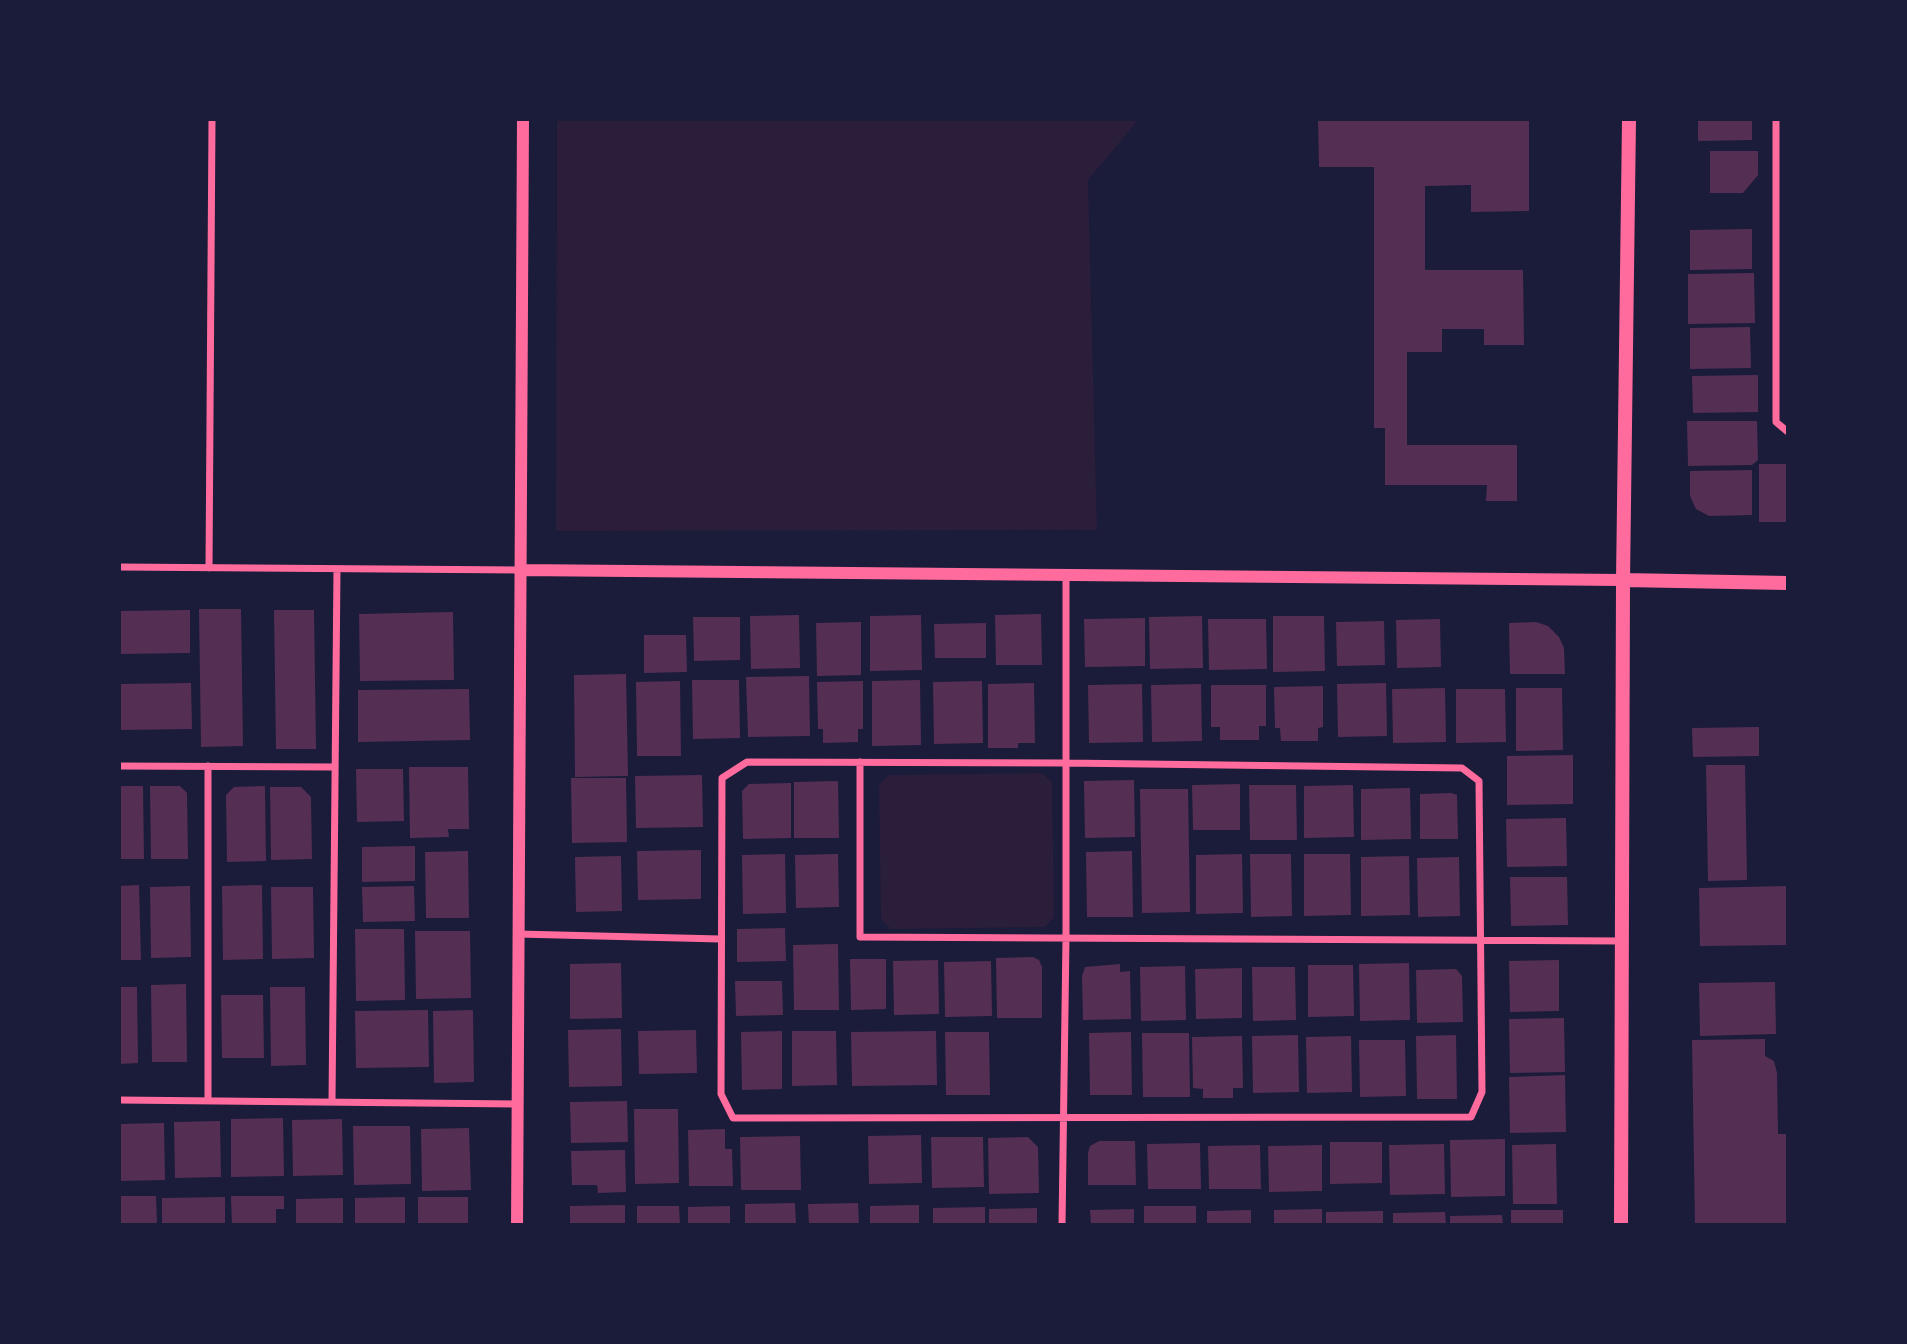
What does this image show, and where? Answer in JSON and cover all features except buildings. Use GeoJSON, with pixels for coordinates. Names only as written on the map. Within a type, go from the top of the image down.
{"type":"FeatureCollection","features":[{"type":"Feature","properties":{"kind":"main road"},"geometry":{"type":"LineString","coordinates":[[1621,1225],[1623,580],[1629,119]]}},
{"type":"Feature","properties":{"kind":"main road"},"geometry":{"type":"LineString","coordinates":[[1623,580],[1788,583]]}},
{"type":"Feature","properties":{"kind":"street"},"geometry":{"type":"LineString","coordinates":[[209,568],[212,119]]}},
{"type":"Feature","properties":{"kind":"street"},"geometry":{"type":"LineString","coordinates":[[517,1225],[523,119]]}},
{"type":"Feature","properties":{"kind":"street"},"geometry":{"type":"LineString","coordinates":[[1776,119],[1776,422],[1788,432]]}},
{"type":"Feature","properties":{"kind":"street"},"geometry":{"type":"LineString","coordinates":[[119,567],[1623,580]]}},
{"type":"Feature","properties":{"kind":"street"},"geometry":{"type":"LineString","coordinates":[[332,1101],[337,569]]}},
{"type":"Feature","properties":{"kind":"street"},"geometry":{"type":"LineString","coordinates":[[1062,1225],[1066,938],[1066,576]]}},
{"type":"Feature","properties":{"kind":"street"},"geometry":{"type":"LineString","coordinates":[[747,762],[1065,763],[1462,768],[1479,780],[1482,1092],[1471,1117],[733,1118],[721,1094],[722,778],[747,762]]}},
{"type":"Feature","properties":{"kind":"street"},"geometry":{"type":"LineString","coordinates":[[860,762],[860,937],[1623,941]]}},
{"type":"Feature","properties":{"kind":"street"},"geometry":{"type":"LineString","coordinates":[[119,766],[334,767]]}},
{"type":"Feature","properties":{"kind":"street"},"geometry":{"type":"LineString","coordinates":[[208,766],[208,1100]]}},
{"type":"Feature","properties":{"kind":"street"},"geometry":{"type":"LineString","coordinates":[[518,934],[720,939]]}},
{"type":"Feature","properties":{"kind":"street"},"geometry":{"type":"LineString","coordinates":[[119,1100],[517,1104]]}},
{"type":"Feature","properties":{"kind":"shaded area"},"geometry":{"type":"Polygon","coordinates":[[[557,119],[1139,119],[1088,180],[1097,530],[556,531],[557,119]]]}},
{"type":"Feature","properties":{"kind":"shaded area"},"geometry":{"type":"Polygon","coordinates":[[[1042,773],[1052,782],[1054,917],[1045,927],[891,929],[881,919],[879,785],[889,775],[1042,773]]]}}]}
